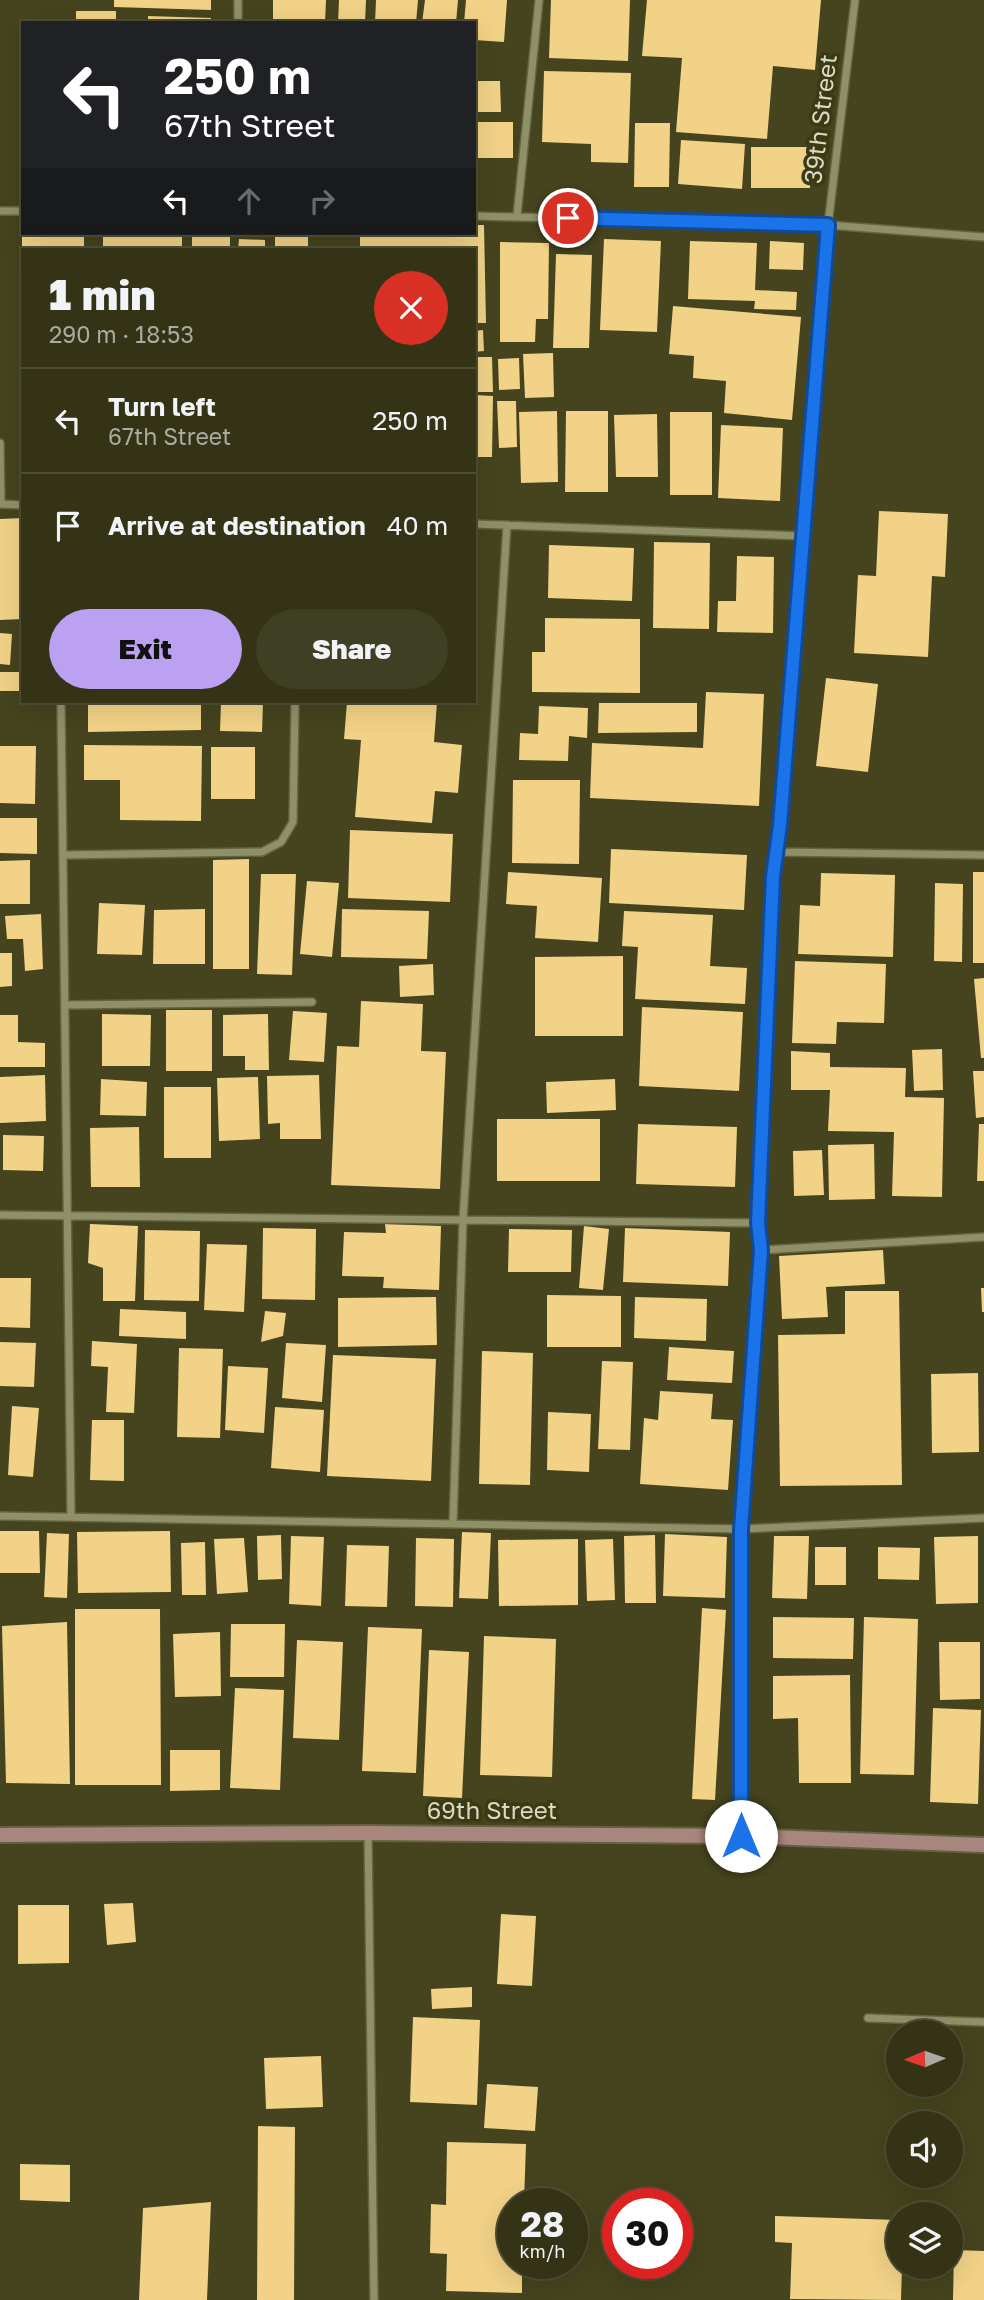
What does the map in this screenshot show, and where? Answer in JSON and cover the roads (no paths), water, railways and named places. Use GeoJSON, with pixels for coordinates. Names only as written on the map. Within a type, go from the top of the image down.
{"type":"FeatureCollection","features":[{"type":"Feature","properties":{"kind":"main road","name":"69th Street"},"geometry":{"type":"LineString","coordinates":[[0,1835],[368,1833],[741,1836],[984,1846]]}},
{"type":"Feature","properties":{"kind":"street"},"geometry":{"type":"LineString","coordinates":[[238,21],[239,0]]}},
{"type":"Feature","properties":{"kind":"street"},"geometry":{"type":"LineString","coordinates":[[517,216],[539,0]]}},
{"type":"Feature","properties":{"kind":"street","name":"39th Street"},"geometry":{"type":"LineString","coordinates":[[741,1836],[741,1529],[761,1250],[758,1223],[773,876],[778,852],[828,225],[855,0]]}},
{"type":"Feature","properties":{"kind":"street"},"geometry":{"type":"LineString","coordinates":[[0,211],[21,211]]}},
{"type":"Feature","properties":{"kind":"street"},"geometry":{"type":"LineString","coordinates":[[476,216],[828,225],[984,237]]}},
{"type":"Feature","properties":{"kind":"street"},"geometry":{"type":"LineString","coordinates":[[0,443],[0,504],[21,505]]}},
{"type":"Feature","properties":{"kind":"street"},"geometry":{"type":"LineString","coordinates":[[476,524],[804,537]]}},
{"type":"Feature","properties":{"kind":"street"},"geometry":{"type":"LineString","coordinates":[[453,1524],[463,1220],[507,525]]}},
{"type":"Feature","properties":{"kind":"street"},"geometry":{"type":"LineString","coordinates":[[61,703],[71,1517]]}},
{"type":"Feature","properties":{"kind":"street"},"geometry":{"type":"LineString","coordinates":[[64,855],[262,852],[281,842],[293,822],[295,703]]}},
{"type":"Feature","properties":{"kind":"street"},"geometry":{"type":"LineString","coordinates":[[778,852],[984,855]]}},
{"type":"Feature","properties":{"kind":"street"},"geometry":{"type":"LineString","coordinates":[[65,1005],[312,1002]]}},
{"type":"Feature","properties":{"kind":"street"},"geometry":{"type":"LineString","coordinates":[[0,1215],[758,1223]]}},
{"type":"Feature","properties":{"kind":"street"},"geometry":{"type":"LineString","coordinates":[[761,1250],[984,1237]]}},
{"type":"Feature","properties":{"kind":"street"},"geometry":{"type":"LineString","coordinates":[[0,1516],[741,1529],[984,1518]]}},
{"type":"Feature","properties":{"kind":"street"},"geometry":{"type":"LineString","coordinates":[[368,1833],[374,2300]]}},
{"type":"Feature","properties":{"kind":"street"},"geometry":{"type":"LineString","coordinates":[[868,2018],[984,2022]]}}]}
